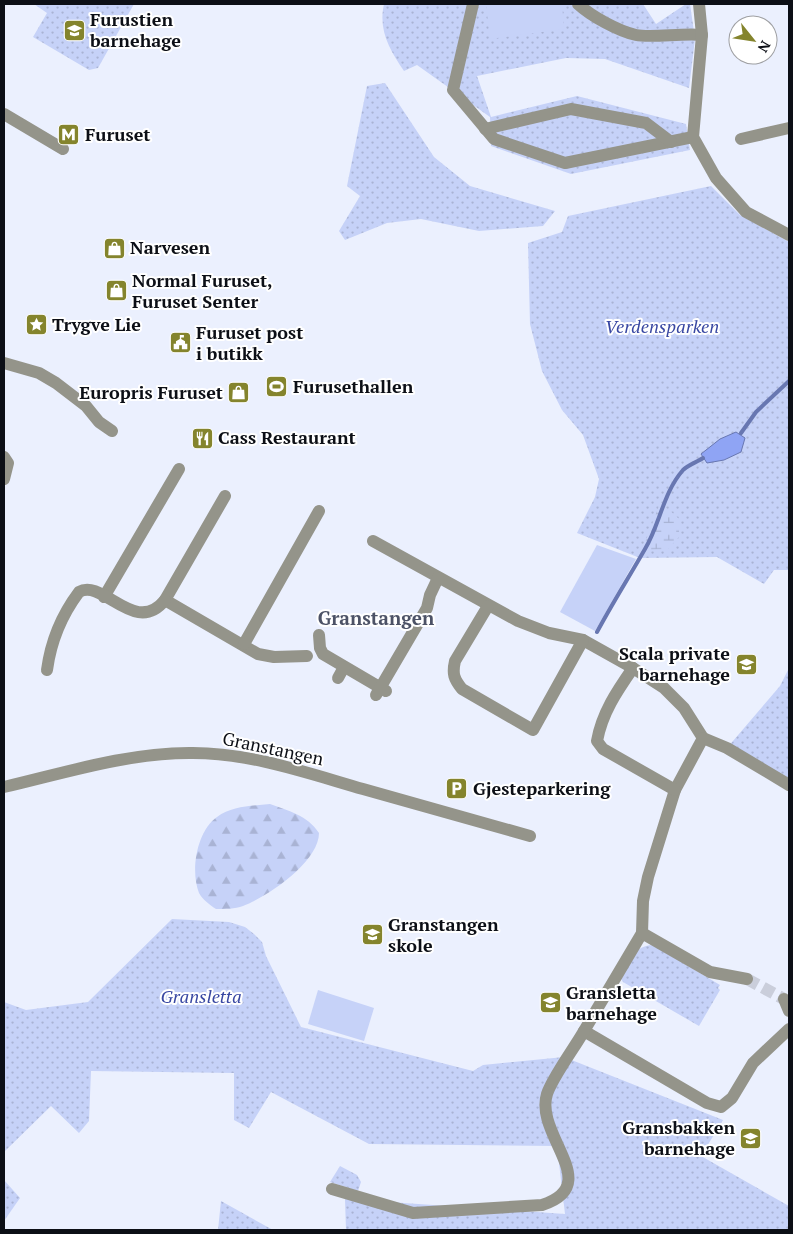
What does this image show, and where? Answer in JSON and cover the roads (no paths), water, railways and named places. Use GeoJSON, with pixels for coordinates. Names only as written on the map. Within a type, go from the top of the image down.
{"type":"FeatureCollection","features":[{"type":"Feature","properties":{"kind":"street"},"geometry":{"type":"LineString","coordinates":[[473,4],[453,90],[494,139],[565,163],[693,137]]}},
{"type":"Feature","properties":{"kind":"street"},"geometry":{"type":"LineString","coordinates":[[578,4],[589,14],[637,35],[685,34],[702,36]]}},
{"type":"Feature","properties":{"kind":"street"},"geometry":{"type":"LineString","coordinates":[[699,4],[702,36],[693,137],[716,178],[746,212],[789,235]]}},
{"type":"Feature","properties":{"kind":"street"},"geometry":{"type":"LineString","coordinates":[[485,129],[571,109],[646,123],[670,142]]}},
{"type":"Feature","properties":{"kind":"street"},"geometry":{"type":"LineString","coordinates":[[4,114],[63,149]]}},
{"type":"Feature","properties":{"kind":"street"},"geometry":{"type":"LineString","coordinates":[[741,139],[789,128]]}},
{"type":"Feature","properties":{"kind":"street"},"geometry":{"type":"LineString","coordinates":[[4,363],[39,373],[56,382],[86,406],[99,422],[112,431]]}},
{"type":"Feature","properties":{"kind":"street"},"geometry":{"type":"LineString","coordinates":[[4,457],[8,463],[4,479]]}},
{"type":"Feature","properties":{"kind":"street"},"geometry":{"type":"LineString","coordinates":[[104,597],[179,470]]}},
{"type":"Feature","properties":{"kind":"street"},"geometry":{"type":"LineString","coordinates":[[46,670],[49,652],[58,626],[79,592],[92,590],[128,610],[150,611],[159,608],[225,496]]}},
{"type":"Feature","properties":{"kind":"street"},"geometry":{"type":"LineString","coordinates":[[244,644],[319,512]]}},
{"type":"Feature","properties":{"kind":"street"},"geometry":{"type":"LineString","coordinates":[[373,542],[518,621],[549,632],[583,640],[632,668],[664,688],[684,708],[703,738],[727,748],[789,785]]}},
{"type":"Feature","properties":{"kind":"street"},"geometry":{"type":"LineString","coordinates":[[319,635],[320,648],[323,654],[341,672],[381,691],[430,610],[430,596],[438,578]]}},
{"type":"Feature","properties":{"kind":"street"},"geometry":{"type":"LineString","coordinates":[[165,600],[244,644],[258,654],[274,657],[307,656]]}},
{"type":"Feature","properties":{"kind":"street"},"geometry":{"type":"LineString","coordinates":[[488,606],[455,661],[454,679],[462,689],[534,730],[583,640]]}},
{"type":"Feature","properties":{"kind":"street"},"geometry":{"type":"LineString","coordinates":[[632,668],[614,696],[599,728],[597,741],[603,749],[675,790]]}},
{"type":"Feature","properties":{"kind":"street"},"geometry":{"type":"LineString","coordinates":[[332,1189],[413,1213],[542,1205],[557,1200],[565,1191],[569,1171],[547,1119],[547,1094],[642,933],[643,900],[675,790],[703,738]]}},
{"type":"Feature","properties":{"kind":"street","name":"Granstangen"},"geometry":{"type":"LineString","coordinates":[[4,787],[157,754],[222,755],[305,773],[530,836]]}},
{"type":"Feature","properties":{"kind":"street"},"geometry":{"type":"LineString","coordinates":[[642,933],[710,972],[747,979]]}},
{"type":"Feature","properties":{"kind":"street"},"geometry":{"type":"LineString","coordinates":[[784,999],[789,1011]]}},
{"type":"Feature","properties":{"kind":"street"},"geometry":{"type":"LineString","coordinates":[[584,1031],[706,1103],[720,1107],[732,1098],[753,1063],[789,1029]]}},
{"type":"Feature","properties":{"kind":"water"},"geometry":{"type":"Polygon","coordinates":[[[736,432],[745,438],[741,452],[724,460],[707,463],[701,454],[720,439],[736,432]]]}},
{"type":"Feature","properties":{"kind":"waterway"},"geometry":{"type":"LineString","coordinates":[[741,433],[756,412],[789,381]]}},
{"type":"Feature","properties":{"kind":"waterway"},"geometry":{"type":"LineString","coordinates":[[597,632],[650,539],[676,479],[685,468],[703,458]]}},
{"type":"Feature","properties":{"kind":"tunnel"},"geometry":{"type":"LineString","coordinates":[[747,979],[784,999]]}},
{"type":"Feature","properties":{"kind":"place","name":"Furustien barnehage"},"geometry":{"type":"Point","coordinates":[74,30]}},
{"type":"Feature","properties":{"kind":"place","name":"Furuset"},"geometry":{"type":"Point","coordinates":[69,135]}},
{"type":"Feature","properties":{"kind":"place","name":"Narvesen"},"geometry":{"type":"Point","coordinates":[114,248]}},
{"type":"Feature","properties":{"kind":"place","name":"Normal Furuset, Furuset Senter"},"geometry":{"type":"Point","coordinates":[116,291]}},
{"type":"Feature","properties":{"kind":"place","name":"Trygve Lie"},"geometry":{"type":"Point","coordinates":[36,325]}},
{"type":"Feature","properties":{"kind":"place","name":"Furuset post i butikk"},"geometry":{"type":"Point","coordinates":[180,343]}},
{"type":"Feature","properties":{"kind":"place","name":"Furusethallen"},"geometry":{"type":"Point","coordinates":[277,387]}},
{"type":"Feature","properties":{"kind":"place","name":"Europris Furuset"},"geometry":{"type":"Point","coordinates":[239,393]}},
{"type":"Feature","properties":{"kind":"place","name":"Cass Restaurant"},"geometry":{"type":"Point","coordinates":[202,438]}},
{"type":"Feature","properties":{"kind":"place","name":"Scala private barnehage"},"geometry":{"type":"Point","coordinates":[746,664]}},
{"type":"Feature","properties":{"kind":"place","name":"Gjesteparkering"},"geometry":{"type":"Point","coordinates":[457,789]}},
{"type":"Feature","properties":{"kind":"place","name":"Granstangen skole"},"geometry":{"type":"Point","coordinates":[372,935]}},
{"type":"Feature","properties":{"kind":"place","name":"Gransletta barnehage"},"geometry":{"type":"Point","coordinates":[550,1003]}},
{"type":"Feature","properties":{"kind":"place","name":"Gransbakken barnehage"},"geometry":{"type":"Point","coordinates":[751,1138]}},
{"type":"Feature","properties":{"kind":"district","name":"Granstangen"},"geometry":{"type":"Point","coordinates":[376,618]}},
{"type":"Feature","properties":{"kind":"park label","name":"Verdensparken"},"geometry":{"type":"Point","coordinates":[662,327]}},
{"type":"Feature","properties":{"kind":"park label","name":"Gransletta"},"geometry":{"type":"Point","coordinates":[201,997]}}]}
